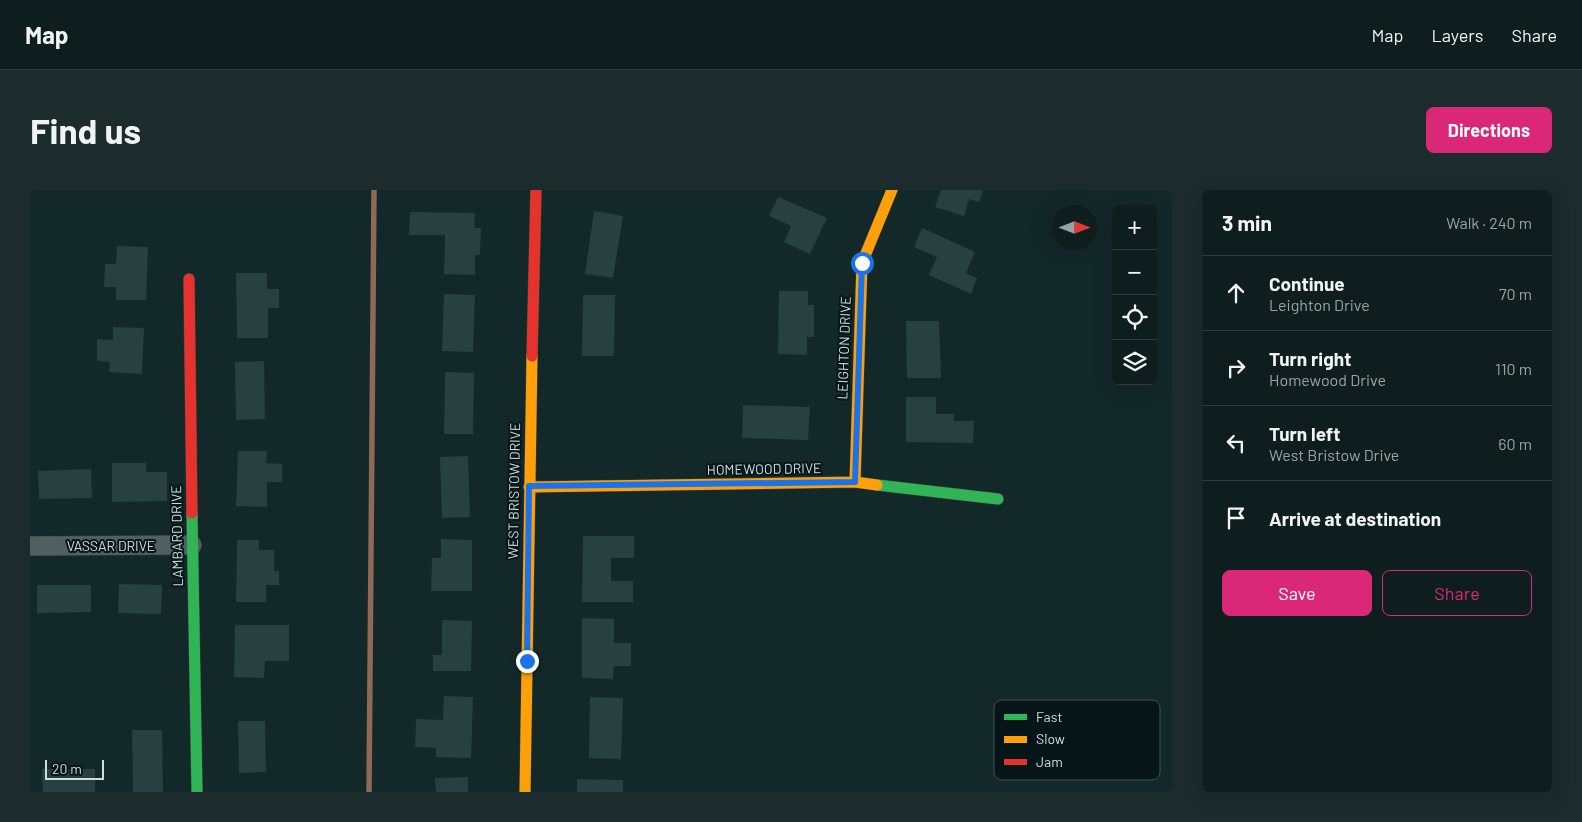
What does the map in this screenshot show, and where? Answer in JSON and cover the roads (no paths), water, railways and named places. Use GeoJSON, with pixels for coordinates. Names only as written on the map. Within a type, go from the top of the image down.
{"type":"FeatureCollection","features":[{"type":"Feature","properties":{"kind":"street","name":"WEST BRISTOW DRIVE"},"geometry":{"type":"LineString","coordinates":[[526,792],[529,486],[536,190]]}},
{"type":"Feature","properties":{"kind":"street","name":"LEIGHTON DRIVE"},"geometry":{"type":"LineString","coordinates":[[855,482],[862,263],[892,190]]}},
{"type":"Feature","properties":{"kind":"street","name":"LAMBARD DRIVE"},"geometry":{"type":"LineString","coordinates":[[189,279],[197,792]]}},
{"type":"Feature","properties":{"kind":"street","name":"HOMEWOOD DRIVE"},"geometry":{"type":"LineString","coordinates":[[529,486],[855,482],[998,499]]}},
{"type":"Feature","properties":{"kind":"street","name":"VASSAR DRIVE"},"geometry":{"type":"LineString","coordinates":[[30,546],[192,545]]}},
{"type":"Feature","properties":{"kind":"waterway"},"geometry":{"type":"LineString","coordinates":[[369,792],[374,190]]}}]}
